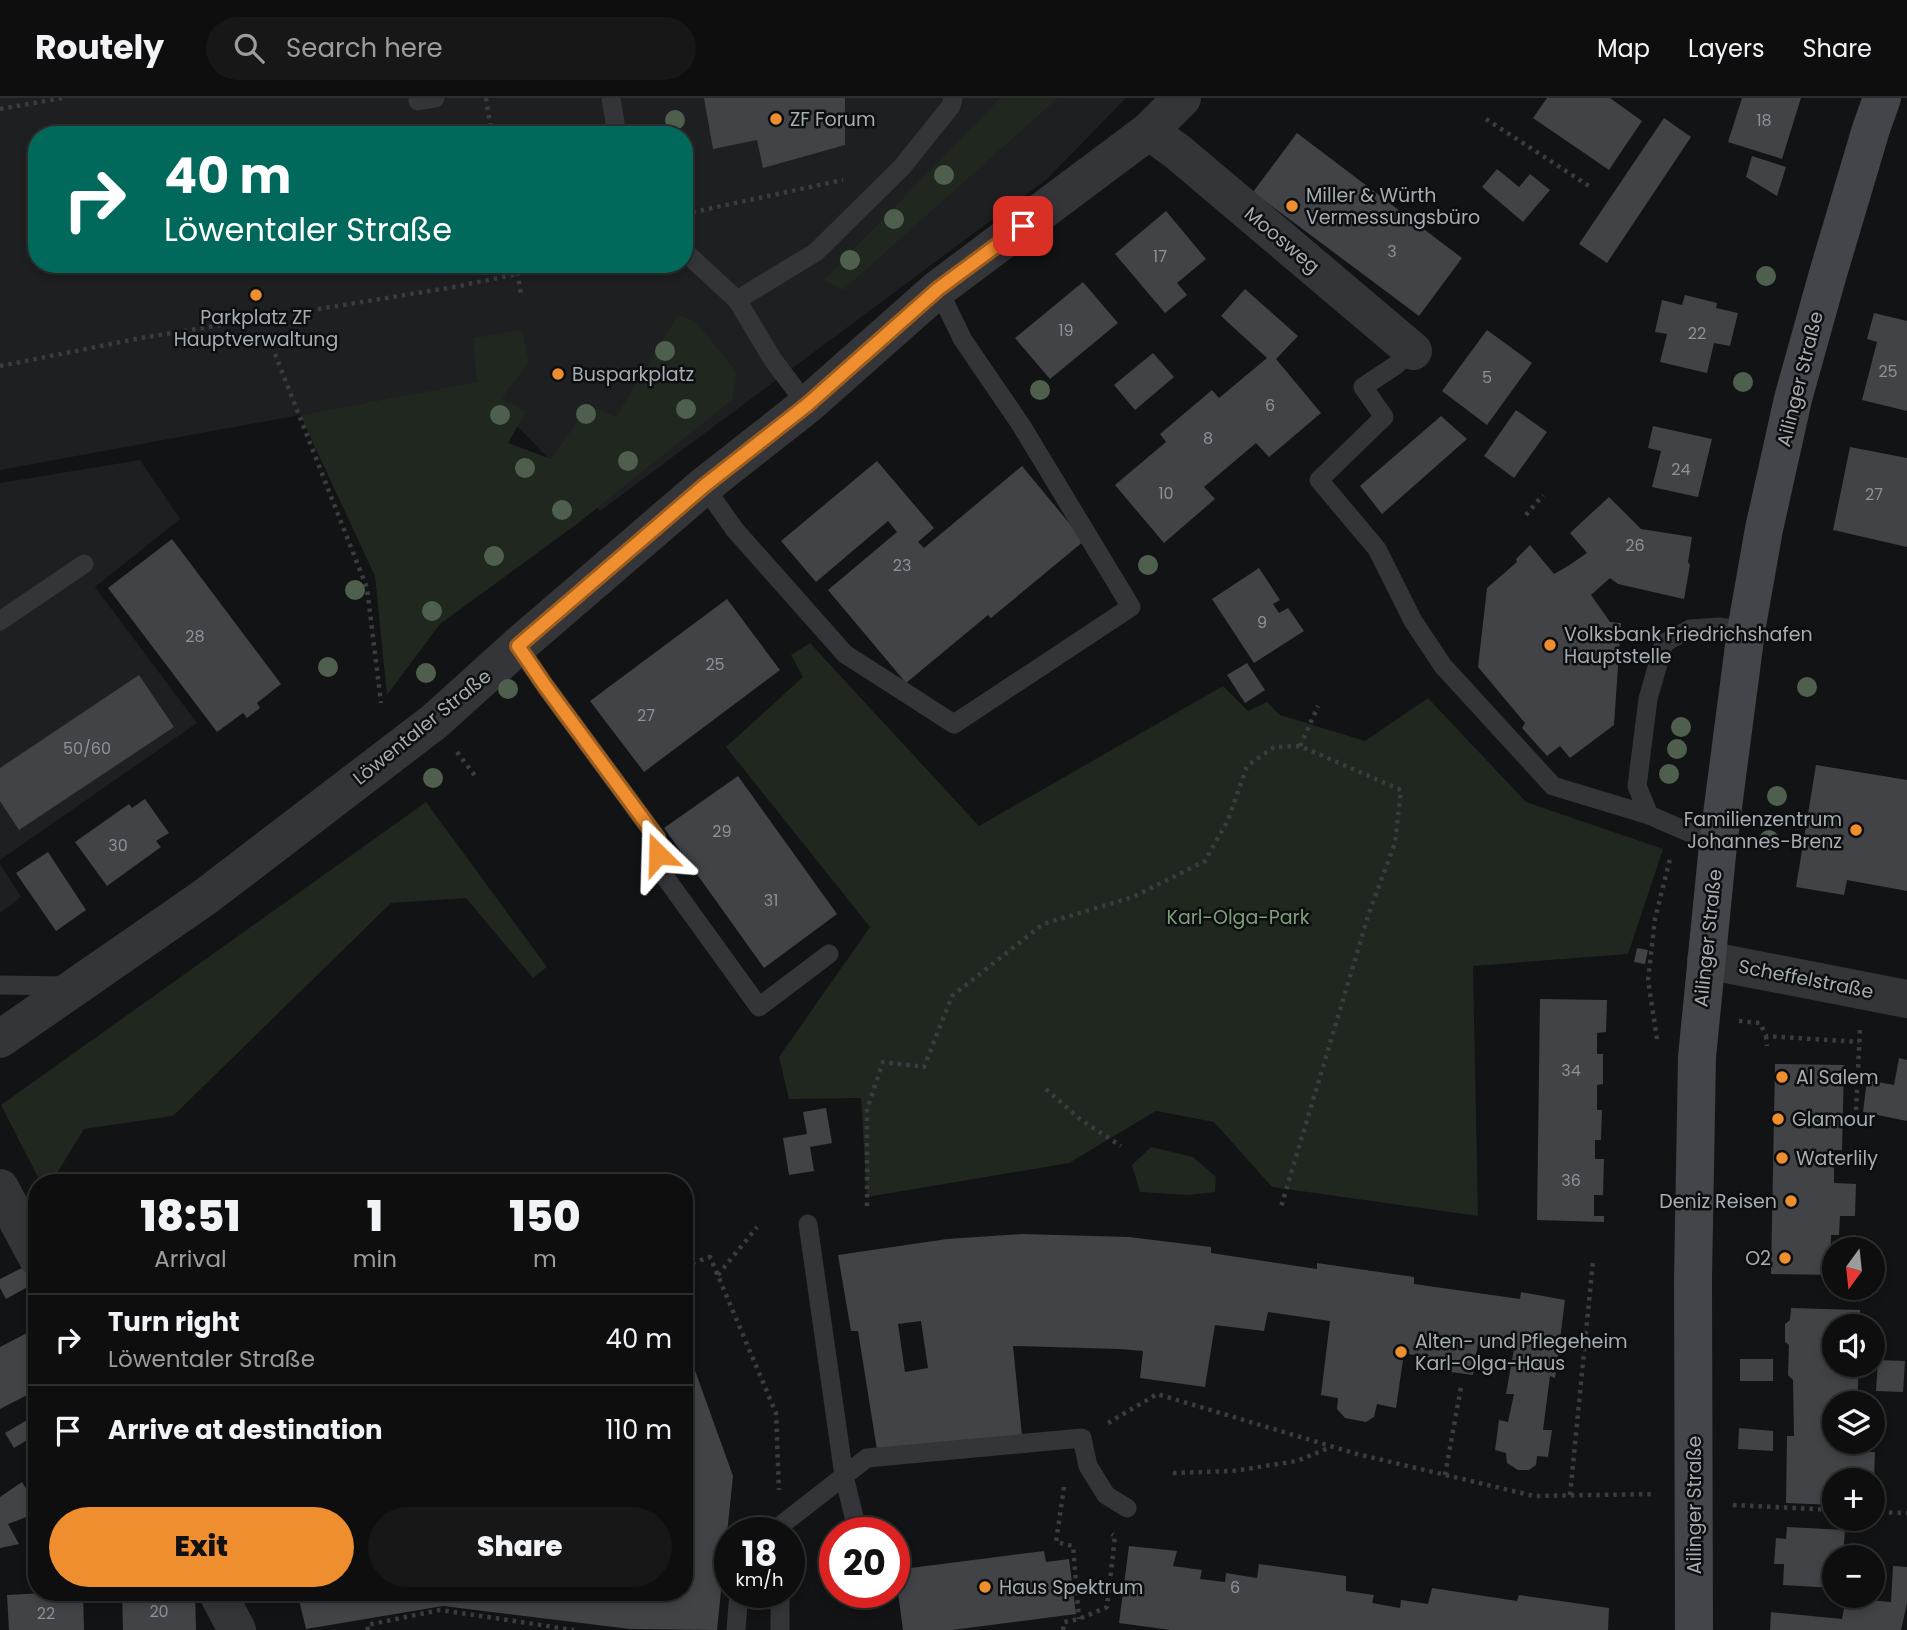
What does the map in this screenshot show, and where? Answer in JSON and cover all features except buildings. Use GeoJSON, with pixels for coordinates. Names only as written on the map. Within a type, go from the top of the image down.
{"type":"FeatureCollection","features":[{"type":"Feature","properties":{"kind":"main road","name":"Ailinger Straße"},"geometry":{"type":"LineString","coordinates":[[1694,1630],[1693,1279],[1697,1057],[1721,963],[1718,845],[1756,568],[1793,399],[1830,265],[1882,98]]}},
{"type":"Feature","properties":{"kind":"street","name":"Löwentaler Straße"},"geometry":{"type":"LineString","coordinates":[[0,1040],[205,897],[435,721],[704,486],[807,405],[938,289],[1149,131],[1182,98]]}},
{"type":"Feature","properties":{"kind":"street","name":"Moosweg"},"geometry":{"type":"LineString","coordinates":[[1149,131],[1179,153],[1413,351]]}},
{"type":"Feature","properties":{"kind":"street","name":"Scheffelstraße"},"geometry":{"type":"LineString","coordinates":[[1721,963],[1907,999]]}},
{"type":"Feature","properties":{"kind":"street"},"geometry":{"type":"LineString","coordinates":[[0,1188],[28,1239]]}},
{"type":"Feature","properties":{"kind":"street"},"geometry":{"type":"LineString","coordinates":[[222,1601],[237,1630]]}},
{"type":"Feature","properties":{"kind":"lane"},"geometry":{"type":"LineString","coordinates":[[611,98],[616,126]]}},
{"type":"Feature","properties":{"kind":"lane"},"geometry":{"type":"LineString","coordinates":[[737,300],[817,252],[902,167],[951,106],[953,98]]}},
{"type":"Feature","properties":{"kind":"lane"},"geometry":{"type":"LineString","coordinates":[[693,259],[737,300],[774,360],[807,405]]}},
{"type":"Feature","properties":{"kind":"lane"},"geometry":{"type":"LineString","coordinates":[[704,486],[735,530],[845,654],[954,724],[1131,607],[1021,425],[963,340],[938,289]]}},
{"type":"Feature","properties":{"kind":"lane"},"geometry":{"type":"LineString","coordinates":[[1413,351],[1363,387],[1384,417],[1319,480],[1377,548],[1413,621],[1443,666],[1553,786],[1649,815],[1718,845]]}},
{"type":"Feature","properties":{"kind":"lane"},"geometry":{"type":"LineString","coordinates":[[0,621],[84,564]]}},
{"type":"Feature","properties":{"kind":"lane"},"geometry":{"type":"LineString","coordinates":[[1649,815],[1637,786],[1648,699],[1664,643],[1690,629],[1719,627],[1746,631]]}},
{"type":"Feature","properties":{"kind":"lane"},"geometry":{"type":"LineString","coordinates":[[518,646],[657,838],[660,870],[759,1007],[829,954]]}},
{"type":"Feature","properties":{"kind":"lane"},"geometry":{"type":"LineString","coordinates":[[0,985],[79,986]]}},
{"type":"Feature","properties":{"kind":"lane"},"geometry":{"type":"LineString","coordinates":[[808,1224],[844,1476],[854,1517]]}},
{"type":"Feature","properties":{"kind":"lane"},"geometry":{"type":"LineString","coordinates":[[794,1517],[867,1458],[1082,1438],[1088,1466],[1107,1495],[1127,1508]]}},
{"type":"Feature","properties":{"kind":"lane"},"geometry":{"type":"LineString","coordinates":[[736,1630],[738,1608]]}},
{"type":"Feature","properties":{"kind":"lane"},"geometry":{"type":"LineString","coordinates":[[779,1630],[780,1608]]}},
{"type":"Feature","properties":{"kind":"path"},"geometry":{"type":"LineString","coordinates":[[0,109],[62,98]]}},
{"type":"Feature","properties":{"kind":"path"},"geometry":{"type":"LineString","coordinates":[[486,98],[491,126]]}},
{"type":"Feature","properties":{"kind":"path"},"geometry":{"type":"LineString","coordinates":[[1486,119],[1592,188]]}},
{"type":"Feature","properties":{"kind":"path"},"geometry":{"type":"LineString","coordinates":[[693,212],[902,167]]}},
{"type":"Feature","properties":{"kind":"path"},"geometry":{"type":"LineString","coordinates":[[0,366],[141,338],[454,287],[518,274],[521,295]]}},
{"type":"Feature","properties":{"kind":"path"},"geometry":{"type":"LineString","coordinates":[[275,354],[367,587],[381,704]]}},
{"type":"Feature","properties":{"kind":"path"},"geometry":{"type":"LineString","coordinates":[[1525,515],[1543,495]]}},
{"type":"Feature","properties":{"kind":"path"},"geometry":{"type":"LineString","coordinates":[[1300,746],[1318,706]]}},
{"type":"Feature","properties":{"kind":"path"},"geometry":{"type":"LineString","coordinates":[[867,1206],[867,1110],[883,1062],[924,1067],[952,996],[1043,924],[1133,897],[1205,861],[1228,820],[1247,766],[1274,747],[1300,746],[1401,790],[1395,843],[1369,914],[1281,1207]]}},
{"type":"Feature","properties":{"kind":"path"},"geometry":{"type":"LineString","coordinates":[[1721,963],[1735,1020],[1760,1023],[1767,1046]]}},
{"type":"Feature","properties":{"kind":"path"},"geometry":{"type":"LineString","coordinates":[[1856,1110],[1862,990]]}},
{"type":"Feature","properties":{"kind":"path"},"geometry":{"type":"LineString","coordinates":[[1766,1036],[1859,1042]]}},
{"type":"Feature","properties":{"kind":"path"},"geometry":{"type":"LineString","coordinates":[[1046,1089],[1081,1121],[1121,1146]]}},
{"type":"Feature","properties":{"kind":"path"},"geometry":{"type":"LineString","coordinates":[[718,1275],[757,1227]]}},
{"type":"Feature","properties":{"kind":"path"},"geometry":{"type":"LineString","coordinates":[[693,1263],[710,1257],[776,1413],[780,1517]]}},
{"type":"Feature","properties":{"kind":"path"},"geometry":{"type":"LineString","coordinates":[[1570,1495],[1593,1261]]}},
{"type":"Feature","properties":{"kind":"path"},"geometry":{"type":"LineString","coordinates":[[1445,1475],[1461,1387]]}},
{"type":"Feature","properties":{"kind":"path"},"geometry":{"type":"LineString","coordinates":[[1082,1438],[1157,1394],[1332,1447],[1534,1496],[1656,1494]]}},
{"type":"Feature","properties":{"kind":"path"},"geometry":{"type":"LineString","coordinates":[[1051,1441],[1059,1480],[1069,1496]]}},
{"type":"Feature","properties":{"kind":"path"},"geometry":{"type":"LineString","coordinates":[[1173,1473],[1233,1471],[1297,1461],[1332,1447]]}},
{"type":"Feature","properties":{"kind":"path"},"geometry":{"type":"LineString","coordinates":[[1064,1487],[1056,1542],[1073,1546],[1079,1619]]}},
{"type":"Feature","properties":{"kind":"path"},"geometry":{"type":"LineString","coordinates":[[1727,1505],[1822,1509]]}},
{"type":"Feature","properties":{"kind":"path"},"geometry":{"type":"LineString","coordinates":[[1885,1512],[1907,1513]]}},
{"type":"Feature","properties":{"kind":"path"},"geometry":{"type":"LineString","coordinates":[[1063,1630],[1064,1622],[1079,1619],[1107,1607],[1115,1536],[1106,1530]]}},
{"type":"Feature","properties":{"kind":"path"},"geometry":{"type":"LineString","coordinates":[[368,1630],[367,1625],[440,1610],[574,1630]]}},
{"type":"Feature","properties":{"kind":"shaded area"},"geometry":{"type":"Polygon","coordinates":[[[0,98],[1126,98],[1047,179],[600,511],[475,383],[0,470],[0,98]]]}},
{"type":"Feature","properties":{"kind":"shaded area"},"geometry":{"type":"Polygon","coordinates":[[[140,460],[180,519],[95,587],[197,723],[0,860],[0,483],[140,460]]]}},
{"type":"Feature","properties":{"kind":"shaded area"},"geometry":{"type":"Polygon","coordinates":[[[0,864],[21,897],[0,913],[0,864]]]}},
{"type":"Feature","properties":{"kind":"green space"},"geometry":{"type":"Polygon","coordinates":[[[1000,98],[1058,98],[843,290],[824,280],[1000,98]]]}},
{"type":"Feature","properties":{"kind":"green space"},"geometry":{"type":"Polygon","coordinates":[[[678,315],[695,321],[737,372],[732,400],[577,524],[440,624],[387,695],[375,576],[300,415],[477,382],[473,338],[522,330],[529,362],[502,398],[526,412],[508,443],[551,459],[589,405],[616,417],[678,315]]]}},
{"type":"Feature","properties":{"kind":"green space","name":"Karl-Olga-Park"},"geometry":{"type":"Polygon","coordinates":[[[810,643],[979,826],[1223,686],[1248,711],[1267,702],[1280,715],[1365,741],[1428,698],[1526,802],[1663,849],[1628,954],[1473,966],[1478,1216],[1272,1187],[1214,1122],[1156,1111],[1069,1163],[867,1197],[861,1098],[789,1099],[779,1057],[870,927],[726,747],[803,677],[791,655],[810,643]]]}},
{"type":"Feature","properties":{"kind":"green space"},"geometry":{"type":"Polygon","coordinates":[[[426,802],[547,967],[533,978],[466,898],[391,903],[173,1116],[84,1129],[56,1174],[36,1174],[1,1105],[426,802]]]}},
{"type":"Feature","properties":{"kind":"green space"},"geometry":{"type":"Polygon","coordinates":[[[1151,1147],[1193,1157],[1216,1177],[1215,1192],[1189,1195],[1140,1192],[1132,1165],[1151,1147]]]}},
{"type":"Feature","properties":{"kind":"place","name":"ZF Forum"},"geometry":{"type":"Point","coordinates":[776,119]}},
{"type":"Feature","properties":{"kind":"place","name":"Miller & Würth Vermessungsbüro"},"geometry":{"type":"Point","coordinates":[1292,206]}},
{"type":"Feature","properties":{"kind":"place","name":"Parkplatz ZF Hauptverwaltung"},"geometry":{"type":"Point","coordinates":[256,295]}},
{"type":"Feature","properties":{"kind":"place","name":"Busparkplatz"},"geometry":{"type":"Point","coordinates":[558,374]}},
{"type":"Feature","properties":{"kind":"place","name":"Volksbank Friedrichshafen Hauptstelle"},"geometry":{"type":"Point","coordinates":[1550,645]}},
{"type":"Feature","properties":{"kind":"place","name":"Familienzentrum Johannes-Brenz"},"geometry":{"type":"Point","coordinates":[1856,830]}},
{"type":"Feature","properties":{"kind":"place","name":"Al Salem"},"geometry":{"type":"Point","coordinates":[1782,1077]}},
{"type":"Feature","properties":{"kind":"place","name":"Glamour"},"geometry":{"type":"Point","coordinates":[1778,1119]}},
{"type":"Feature","properties":{"kind":"place","name":"Waterlily"},"geometry":{"type":"Point","coordinates":[1782,1158]}},
{"type":"Feature","properties":{"kind":"place","name":"Deniz Reisen"},"geometry":{"type":"Point","coordinates":[1791,1201]}},
{"type":"Feature","properties":{"kind":"place","name":"O2"},"geometry":{"type":"Point","coordinates":[1785,1258]}},
{"type":"Feature","properties":{"kind":"place","name":"Alten- und Pflegeheim Karl-Olga-Haus"},"geometry":{"type":"Point","coordinates":[1401,1352]}},
{"type":"Feature","properties":{"kind":"place","name":"Haus Spektrum"},"geometry":{"type":"Point","coordinates":[985,1587]}},
{"type":"Feature","properties":{"kind":"route"},"geometry":{"type":"LineString","coordinates":[[658,854],[657,838],[518,646],[704,486],[807,405],[938,289],[1023,226]]}}]}
